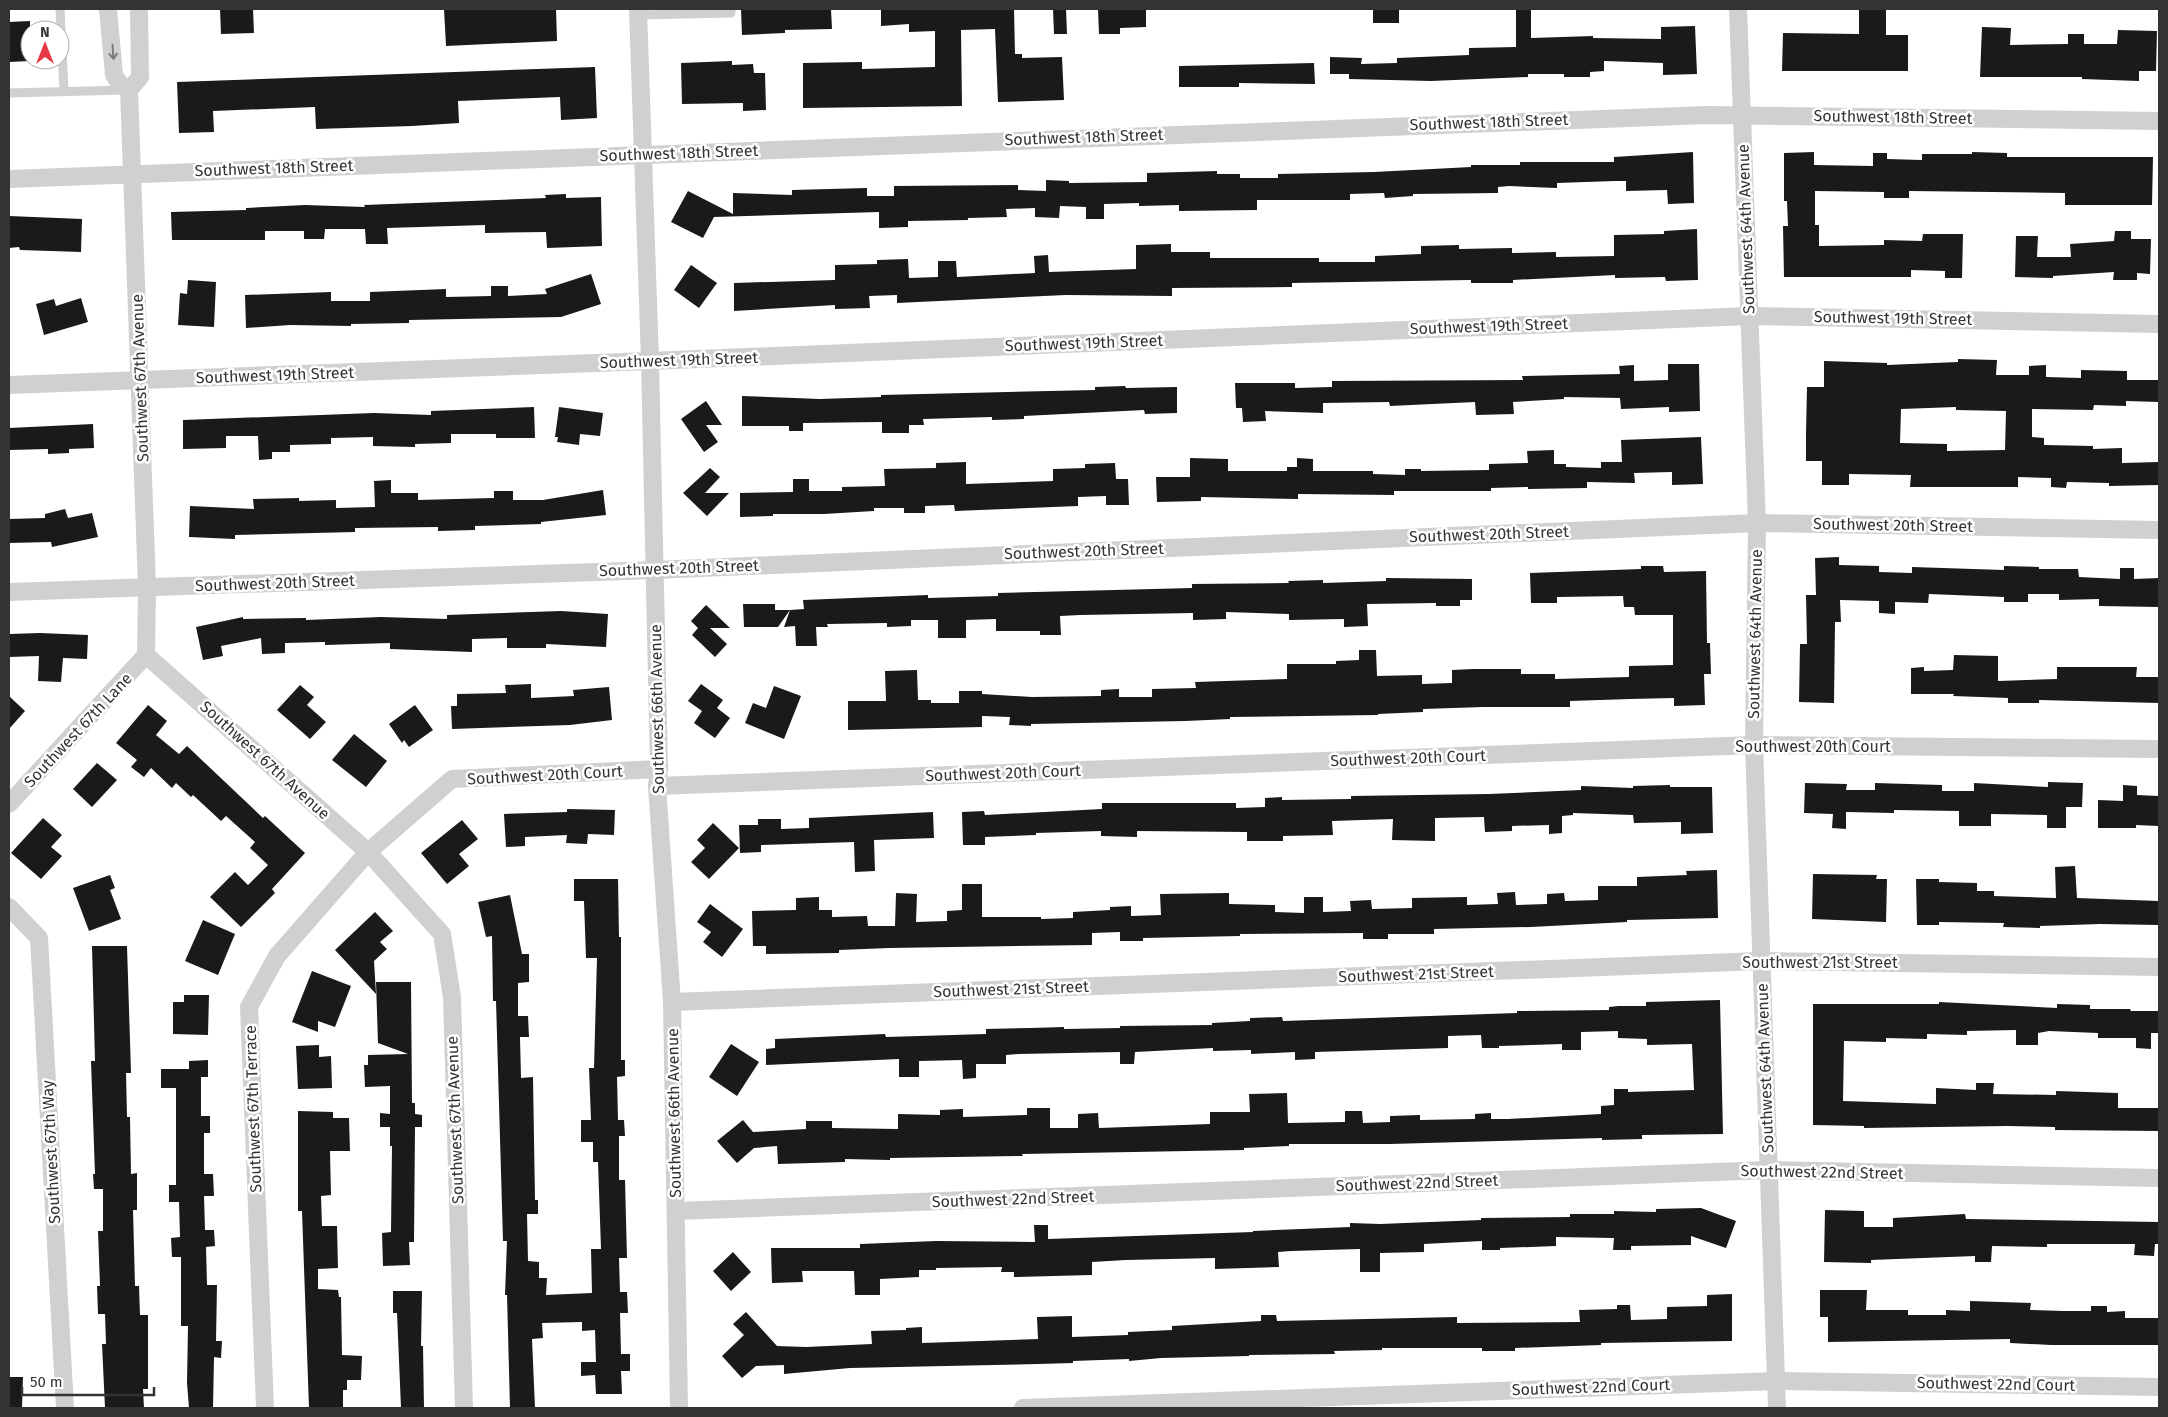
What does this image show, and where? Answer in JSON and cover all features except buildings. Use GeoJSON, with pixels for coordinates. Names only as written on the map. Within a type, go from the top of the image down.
{"type":"FeatureCollection","features":[{"type":"Feature","properties":{"kind":"street"},"geometry":{"type":"LineString","coordinates":[[108,9],[114,74],[120,84],[129,90]]}},
{"type":"Feature","properties":{"kind":"street","name":"Southwest 67th Avenue"},"geometry":{"type":"LineString","coordinates":[[139,9],[140,77],[129,90],[147,587],[146,655],[368,852],[442,934],[452,997],[464,1408]]}},
{"type":"Feature","properties":{"kind":"street","name":"Southwest 64th Avenue"},"geometry":{"type":"LineString","coordinates":[[1738,9],[1757,523],[1754,745],[1777,1408]]}},
{"type":"Feature","properties":{"kind":"street","name":"Southwest 66th Avenue"},"geometry":{"type":"LineString","coordinates":[[638,12],[650,361],[658,778],[672,1002],[679,1408]]}},
{"type":"Feature","properties":{"kind":"street","name":"Southwest 18th Street"},"geometry":{"type":"LineString","coordinates":[[9,179],[643,153],[1707,115],[2159,121]]}},
{"type":"Feature","properties":{"kind":"street","name":"Southwest 19th Street"},"geometry":{"type":"LineString","coordinates":[[9,385],[1750,316],[2159,324]]}},
{"type":"Feature","properties":{"kind":"street","name":"Southwest 20th Street"},"geometry":{"type":"LineString","coordinates":[[9,592],[655,570],[1757,523],[2159,530]]}},
{"type":"Feature","properties":{"kind":"street","name":"Southwest 67th Lane"},"geometry":{"type":"LineString","coordinates":[[9,804],[146,655]]}},
{"type":"Feature","properties":{"kind":"street","name":"Southwest 20th Court"},"geometry":{"type":"LineString","coordinates":[[368,852],[452,779],[658,778],[1754,745],[2159,749]]}},
{"type":"Feature","properties":{"kind":"street","name":"Southwest 67th Terrace"},"geometry":{"type":"LineString","coordinates":[[265,1408],[249,1007],[277,956],[368,852]]}},
{"type":"Feature","properties":{"kind":"street","name":"Southwest 67th Way"},"geometry":{"type":"LineString","coordinates":[[9,907],[39,938],[65,1408]]}},
{"type":"Feature","properties":{"kind":"street","name":"Southwest 21st Street"},"geometry":{"type":"LineString","coordinates":[[672,1002],[1760,961],[2159,967]]}},
{"type":"Feature","properties":{"kind":"street","name":"Southwest 22nd Street"},"geometry":{"type":"LineString","coordinates":[[676,1212],[1768,1170],[2159,1178]]}},
{"type":"Feature","properties":{"kind":"street","name":"Southwest 22nd Court"},"geometry":{"type":"LineString","coordinates":[[1023,1408],[1776,1381],[2159,1386]]}},
{"type":"Feature","properties":{"kind":"lane"},"geometry":{"type":"LineString","coordinates":[[60,9],[64,91]]}},
{"type":"Feature","properties":{"kind":"lane"},"geometry":{"type":"LineString","coordinates":[[638,12],[731,13],[731,9]]}},
{"type":"Feature","properties":{"kind":"lane"},"geometry":{"type":"LineString","coordinates":[[9,93],[129,90]]}}]}
